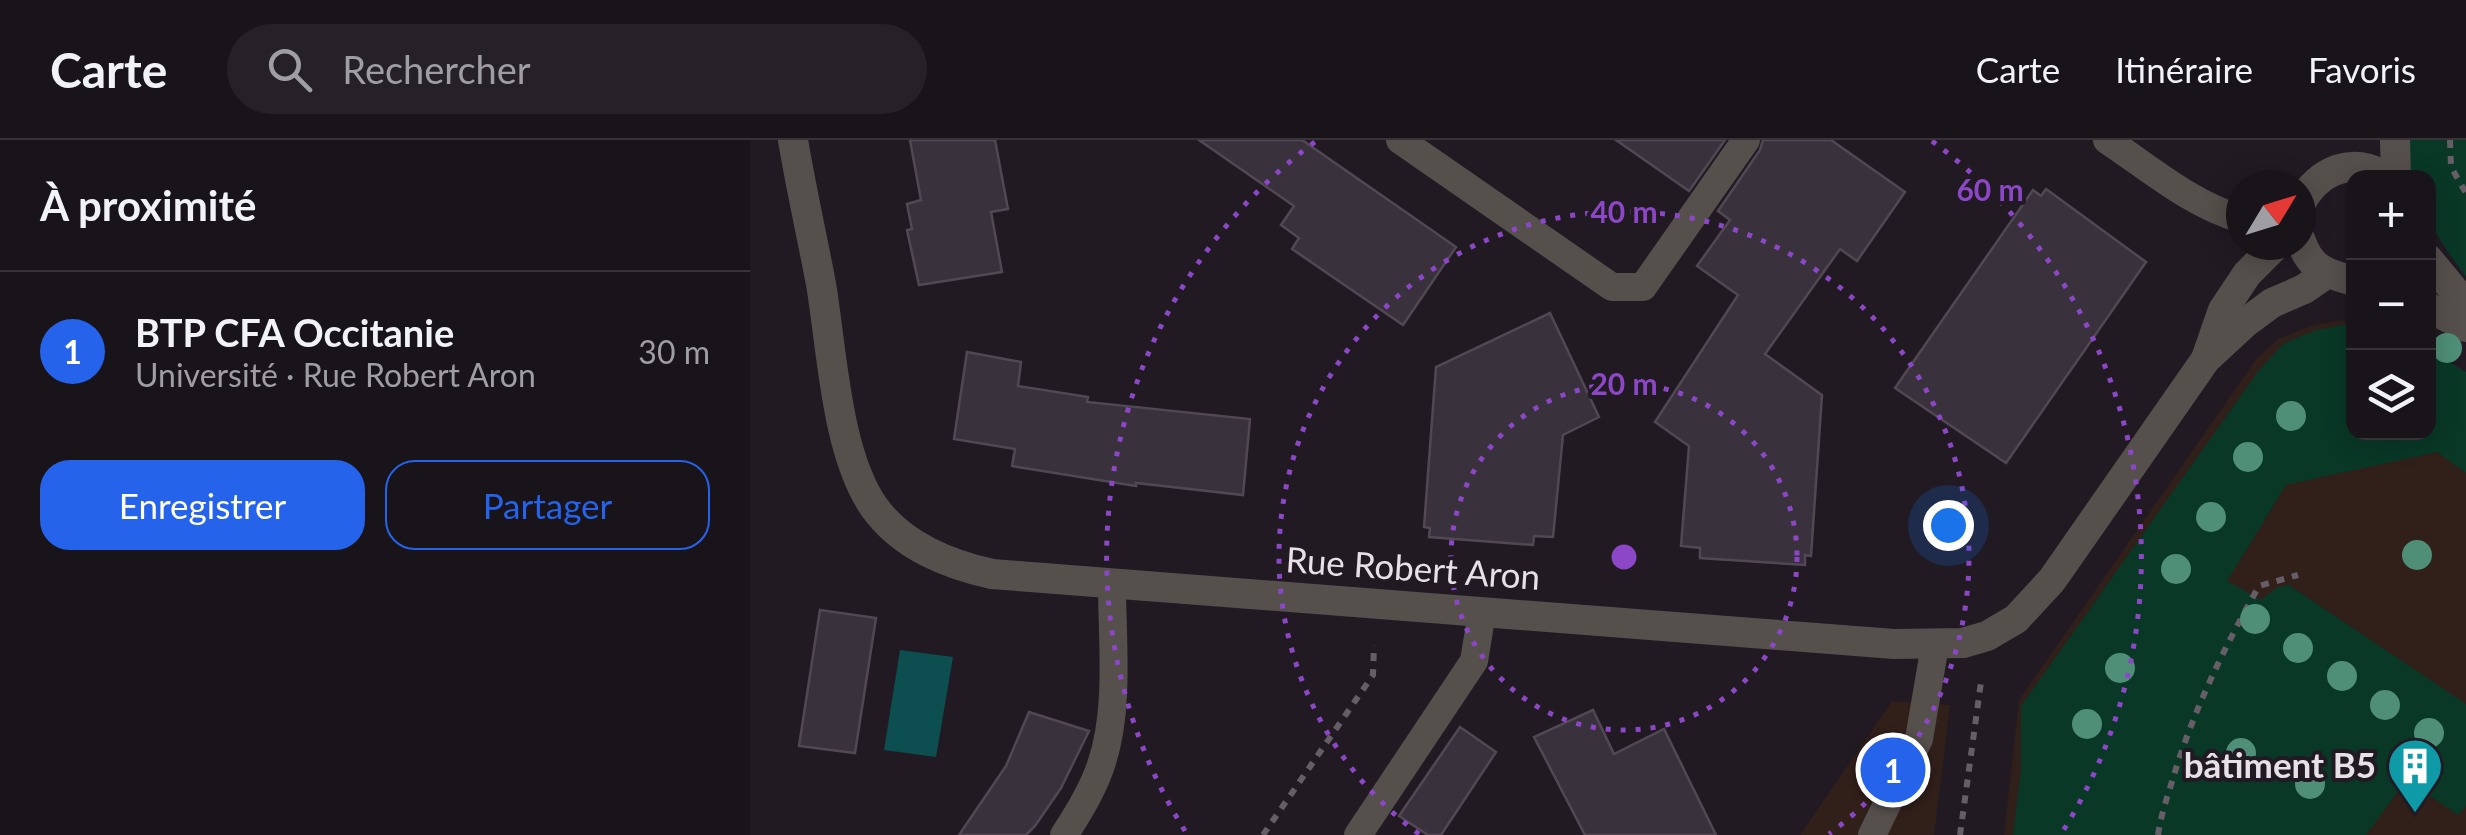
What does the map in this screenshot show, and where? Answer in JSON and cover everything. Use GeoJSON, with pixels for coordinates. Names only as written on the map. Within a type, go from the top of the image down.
{"type":"FeatureCollection","features":[{"type":"Feature","properties":{"kind":"street","name":"Rue Robert Aron"},"geometry":{"type":"LineString","coordinates":[[793,140],[850,455],[862,485],[875,508],[900,534],[957,566],[992,574],[1894,644],[1962,643],[1988,636],[2016,619],[2052,580],[2206,358],[2272,303],[2340,278]]}},
{"type":"Feature","properties":{"kind":"street"},"geometry":{"type":"LineString","coordinates":[[2334,170],[2349,140]]}},
{"type":"Feature","properties":{"kind":"street"},"geometry":{"type":"LineString","coordinates":[[2395,140],[2396,170]]}},
{"type":"Feature","properties":{"kind":"street"},"geometry":{"type":"LineString","coordinates":[[2316,181],[2334,170],[2357,166],[2372,170]]}},
{"type":"Feature","properties":{"kind":"street","name":"Rue Robert Aron"},"geometry":{"type":"LineString","coordinates":[[2206,358],[2223,310],[2261,260]]}},
{"type":"Feature","properties":{"kind":"street"},"geometry":{"type":"LineString","coordinates":[[2313,260],[2340,278]]}},
{"type":"Feature","properties":{"kind":"street"},"geometry":{"type":"LineString","coordinates":[[2429,260],[2466,305]]}},
{"type":"Feature","properties":{"kind":"street"},"geometry":{"type":"LineString","coordinates":[[2436,312],[2466,326]]}},
{"type":"Feature","properties":{"kind":"lane"},"geometry":{"type":"LineString","coordinates":[[1400,140],[1612,287],[1643,287],[1746,140]]}},
{"type":"Feature","properties":{"kind":"lane"},"geometry":{"type":"LineString","coordinates":[[2108,140],[2184,192],[2226,214]]}},
{"type":"Feature","properties":{"kind":"lane"},"geometry":{"type":"LineString","coordinates":[[1064,835],[1102,765],[1112,708],[1112,584]]}},
{"type":"Feature","properties":{"kind":"lane"},"geometry":{"type":"LineString","coordinates":[[1358,835],[1474,661],[1482,612]]}},
{"type":"Feature","properties":{"kind":"lane"},"geometry":{"type":"LineString","coordinates":[[1872,835],[1919,738],[1934,645]]}},
{"type":"Feature","properties":{"kind":"path"},"geometry":{"type":"LineString","coordinates":[[2450,140],[2451,167],[2466,193]]}},
{"type":"Feature","properties":{"kind":"path"},"geometry":{"type":"LineString","coordinates":[[2158,835],[2183,746],[2231,636],[2260,586],[2298,575]]}},
{"type":"Feature","properties":{"kind":"path"},"geometry":{"type":"LineString","coordinates":[[1263,835],[1373,675],[1376,604]]}},
{"type":"Feature","properties":{"kind":"path"},"geometry":{"type":"LineString","coordinates":[[1960,835],[1988,636]]}},
{"type":"Feature","properties":{"kind":"shaded area"},"geometry":{"type":"Polygon","coordinates":[[[2346,320],[2346,440],[2436,440],[2436,420],[2466,377],[2466,835],[2004,835],[2019,700],[2257,358],[2278,339],[2310,326],[2346,320]]]}},
{"type":"Feature","properties":{"kind":"shaded area"},"geometry":{"type":"Polygon","coordinates":[[[1892,701],[1950,705],[1934,835],[1800,835],[1892,701]]]}},
{"type":"Feature","properties":{"kind":"green space"},"geometry":{"type":"Polygon","coordinates":[[[2409,140],[2466,140],[2466,277],[2436,232],[2436,170],[2409,169],[2409,140]]]}},
{"type":"Feature","properties":{"kind":"green space"},"geometry":{"type":"Polygon","coordinates":[[[2346,324],[2346,440],[2436,440],[2436,354],[2466,372],[2466,473],[2437,452],[2286,485],[2227,581],[2261,600],[2276,588],[2289,585],[2466,704],[2466,806],[2458,815],[2406,780],[2366,835],[2013,835],[2021,769],[2021,706],[2259,370],[2284,343],[2316,330],[2346,324]]]}},
{"type":"Feature","properties":{"kind":"water"},"geometry":{"type":"Polygon","coordinates":[[[900,650],[953,657],[936,757],[884,750],[900,650]]]}},
{"type":"Feature","properties":{"kind":"building"},"geometry":{"type":"Polygon","coordinates":[[[910,140],[995,140],[1008,209],[991,212],[1002,272],[919,285],[907,230],[912,229],[907,204],[921,200],[910,140]]]}},
{"type":"Feature","properties":{"kind":"building"},"geometry":{"type":"Polygon","coordinates":[[[1199,140],[1302,140],[1456,247],[1403,325],[1292,249],[1299,238],[1281,225],[1294,206],[1199,140]]]}},
{"type":"Feature","properties":{"kind":"building"},"geometry":{"type":"Polygon","coordinates":[[[1616,140],[1725,140],[1689,191],[1616,140]]]}},
{"type":"Feature","properties":{"kind":"building"},"geometry":{"type":"Polygon","coordinates":[[[1763,140],[1831,140],[1905,192],[1857,261],[1840,249],[1765,354],[1822,395],[1811,556],[1805,555],[1805,565],[1700,558],[1700,548],[1681,546],[1689,446],[1655,422],[1738,295],[1697,266],[1730,220],[1718,211],[1763,140]]]}},
{"type":"Feature","properties":{"kind":"building"},"geometry":{"type":"Polygon","coordinates":[[[2046,189],[2146,262],[2006,463],[1895,388],[2033,190],[2041,196],[2046,189]]]}},
{"type":"Feature","properties":{"kind":"building"},"geometry":{"type":"Polygon","coordinates":[[[1550,313],[1599,417],[1563,435],[1553,537],[1534,536],[1533,545],[1429,537],[1430,528],[1424,527],[1436,367],[1550,313]]]}},
{"type":"Feature","properties":{"kind":"building"},"geometry":{"type":"Polygon","coordinates":[[[967,352],[1021,362],[1018,386],[1088,397],[1087,402],[1250,419],[1243,495],[1136,486],[1012,466],[1015,449],[954,439],[967,352]]]}},
{"type":"Feature","properties":{"kind":"building"},"geometry":{"type":"Polygon","coordinates":[[[820,610],[876,618],[855,753],[799,746],[820,610]]]}},
{"type":"Feature","properties":{"kind":"building"},"geometry":{"type":"Polygon","coordinates":[[[1593,710],[1614,754],[1664,729],[1716,835],[1585,835],[1534,737],[1593,710]]]}},
{"type":"Feature","properties":{"kind":"building"},"geometry":{"type":"Polygon","coordinates":[[[1029,712],[1089,731],[1061,788],[1026,835],[959,835],[1006,766],[1029,712]]]}},
{"type":"Feature","properties":{"kind":"building"},"geometry":{"type":"Polygon","coordinates":[[[1460,727],[1496,752],[1441,835],[1428,835],[1399,816],[1460,727]]]}},
{"type":"Feature","properties":{"kind":"place","name":"BTP CFA Occitanie"},"geometry":{"type":"Point","coordinates":[1893,770]}},
{"type":"Feature","properties":{"kind":"place","name":"bâtiment B5"},"geometry":{"type":"Point","coordinates":[2415,815]}}]}
